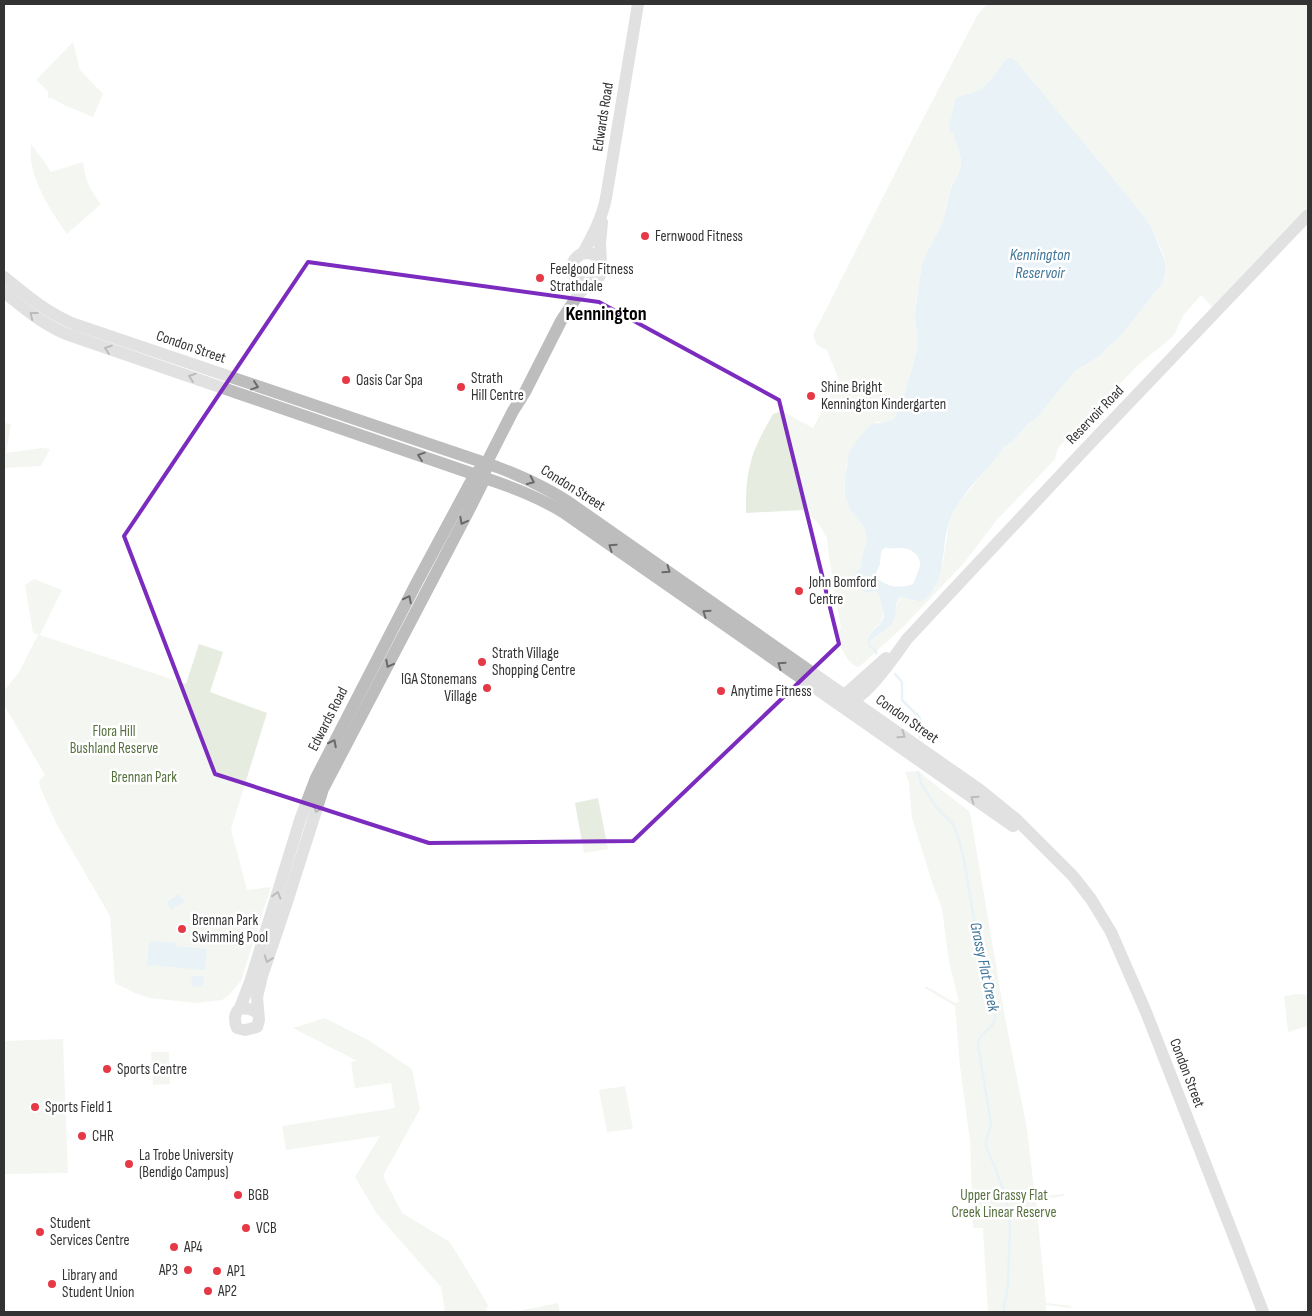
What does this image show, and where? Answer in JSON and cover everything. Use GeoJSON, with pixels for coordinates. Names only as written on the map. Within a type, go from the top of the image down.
{"type":"FeatureCollection","features":[{"type":"Feature","properties":{"kind":"main road","name":"Edwards Road"},"geometry":{"type":"LineString","coordinates":[[634,4],[634,28]]}},
{"type":"Feature","properties":{"kind":"main road","name":"Edwards Road"},"geometry":{"type":"LineString","coordinates":[[601,262],[600,244],[603,212],[638,4]]}},
{"type":"Feature","properties":{"kind":"main road","name":"Edwards Road"},"geometry":{"type":"LineString","coordinates":[[583,253],[603,212]]}},
{"type":"Feature","properties":{"kind":"main road","name":"Reservoir Road"},"geometry":{"type":"LineString","coordinates":[[845,699],[907,640],[1086,448],[1308,215]]}},
{"type":"Feature","properties":{"kind":"main road"},"geometry":{"type":"LineString","coordinates":[[583,253],[594,254],[602,266],[601,274],[596,280],[589,283],[579,280],[573,273],[575,259],[583,253]]}},
{"type":"Feature","properties":{"kind":"main road","name":"Edwards Road"},"geometry":{"type":"LineString","coordinates":[[258,1013],[257,997],[262,976],[324,790],[510,416],[525,392],[560,321],[571,291],[573,273]]}},
{"type":"Feature","properties":{"kind":"main road","name":"Condon Street"},"geometry":{"type":"LineString","coordinates":[[4,277],[36,303],[61,318],[153,357],[356,433],[533,496],[563,512],[980,790],[1016,819],[1073,876],[1091,898],[1111,932],[1146,1012],[1263,1312]]}},
{"type":"Feature","properties":{"kind":"main road","name":"Edwards Road"},"geometry":{"type":"LineString","coordinates":[[560,321],[589,283]]}},
{"type":"Feature","properties":{"kind":"main road","name":"Condon Street"},"geometry":{"type":"LineString","coordinates":[[4,292],[41,321],[54,328],[326,410],[531,481],[565,500],[752,637]]}},
{"type":"Feature","properties":{"kind":"main road"},"geometry":{"type":"LineString","coordinates":[[326,410],[339,420],[353,426],[356,433]]}},
{"type":"Feature","properties":{"kind":"main road"},"geometry":{"type":"LineString","coordinates":[[455,468],[461,484],[457,508]]}},
{"type":"Feature","properties":{"kind":"main road","name":"Edwards Road"},"geometry":{"type":"LineString","coordinates":[[240,1008],[312,786],[457,508],[480,476]]}},
{"type":"Feature","properties":{"kind":"main road","name":"Condon Street"},"geometry":{"type":"LineString","coordinates":[[845,699],[1056,858]]}},
{"type":"Feature","properties":{"kind":"main road"},"geometry":{"type":"LineString","coordinates":[[240,1008],[250,1009],[258,1013],[259,1020],[256,1028],[238,1029],[235,1019],[237,1010],[240,1008]]}},
{"type":"Feature","properties":{"kind":"highlighted area"},"geometry":{"type":"Polygon","coordinates":[[[308,262],[599,302],[779,400],[839,644],[633,841],[429,843],[215,774],[124,536],[308,262]]]}},
{"type":"Feature","properties":{"kind":"green space"},"geometry":{"type":"Polygon","coordinates":[[[987,4],[1308,4],[1308,206],[1212,307],[1201,295],[1183,316],[1171,338],[1138,365],[1058,448],[1055,459],[996,521],[964,563],[903,627],[859,667],[847,658],[836,635],[841,628],[827,538],[818,523],[803,510],[746,513],[746,489],[749,471],[757,445],[773,414],[782,411],[813,428],[839,380],[828,351],[817,345],[813,335],[978,14],[987,4]],[[1012,58],[1006,59],[980,90],[955,100],[949,126],[959,151],[961,166],[951,187],[943,222],[922,264],[915,316],[918,346],[904,396],[894,419],[876,422],[846,465],[845,496],[850,510],[864,527],[867,540],[861,567],[854,574],[854,580],[868,593],[874,590],[876,592],[880,598],[883,612],[881,622],[869,635],[868,641],[870,646],[871,640],[888,628],[901,597],[914,601],[934,589],[943,563],[949,523],[957,505],[1005,446],[1035,420],[1074,372],[1101,355],[1116,341],[1161,285],[1166,273],[1165,260],[1144,216],[1012,58]]]}},
{"type":"Feature","properties":{"kind":"green space"},"geometry":{"type":"Polygon","coordinates":[[[73,42],[80,70],[103,94],[93,117],[52,98],[48,98],[48,91],[36,80],[73,42]]]}},
{"type":"Feature","properties":{"kind":"green space"},"geometry":{"type":"Polygon","coordinates":[[[31,144],[51,172],[83,162],[89,184],[101,204],[67,234],[50,208],[36,179],[31,158],[31,144]]]}},
{"type":"Feature","properties":{"kind":"green space"},"geometry":{"type":"Polygon","coordinates":[[[4,423],[11,424],[6,453],[41,448],[50,449],[41,466],[4,468],[4,423]]]}},
{"type":"Feature","properties":{"kind":"green space"},"geometry":{"type":"Polygon","coordinates":[[[34,579],[62,590],[40,635],[33,633],[25,585],[34,579]]]}},
{"type":"Feature","properties":{"kind":"green space","name":"Brennan Park"},"geometry":{"type":"Polygon","coordinates":[[[38,635],[186,684],[199,644],[223,652],[210,692],[267,713],[231,829],[247,890],[271,887],[241,981],[222,1000],[197,1003],[149,998],[115,983],[110,916],[56,823],[40,787],[39,780],[45,775],[4,705],[4,691],[19,672],[38,635]]]}},
{"type":"Feature","properties":{"kind":"green space","name":"Upper Grassy Flat Creek Linear Reserve"},"geometry":{"type":"Polygon","coordinates":[[[905,772],[920,772],[970,812],[1004,1012],[1027,1129],[1035,1197],[1064,1194],[1064,1196],[1036,1200],[1046,1303],[1071,1306],[1071,1308],[1046,1305],[1046,1312],[988,1312],[983,1228],[973,1228],[970,1141],[960,1066],[955,1006],[925,988],[926,986],[955,1003],[959,1002],[949,962],[942,909],[912,818],[909,783],[905,772]]]}},
{"type":"Feature","properties":{"kind":"green space"},"geometry":{"type":"Polygon","coordinates":[[[598,798],[608,849],[584,853],[575,803],[598,798]]]}},
{"type":"Feature","properties":{"kind":"green space"},"geometry":{"type":"Polygon","coordinates":[[[1308,995],[1308,1026],[1288,1032],[1284,996],[1308,995]]]}},
{"type":"Feature","properties":{"kind":"green space"},"geometry":{"type":"Polygon","coordinates":[[[325,1018],[370,1041],[412,1069],[420,1109],[383,1176],[402,1213],[450,1242],[488,1305],[486,1312],[445,1312],[441,1287],[377,1214],[355,1177],[380,1136],[286,1150],[282,1126],[395,1108],[391,1083],[355,1088],[351,1062],[357,1061],[293,1028],[325,1018]]]}},
{"type":"Feature","properties":{"kind":"green space","name":"Sports Field 1"},"geometry":{"type":"Polygon","coordinates":[[[63,1039],[68,1173],[4,1174],[4,1041],[63,1039]]]}},
{"type":"Feature","properties":{"kind":"green space"},"geometry":{"type":"Polygon","coordinates":[[[151,1052],[169,1052],[170,1084],[153,1085],[151,1052]]]}},
{"type":"Feature","properties":{"kind":"green space"},"geometry":{"type":"Polygon","coordinates":[[[625,1086],[633,1129],[607,1132],[599,1090],[625,1086]]]}},
{"type":"Feature","properties":{"kind":"green space"},"geometry":{"type":"Polygon","coordinates":[[[558,1303],[560,1312],[513,1312],[558,1303]]]}},
{"type":"Feature","properties":{"kind":"water","name":"Kennington Reservoir"},"geometry":{"type":"Polygon","coordinates":[[[1012,58],[1016,61],[1144,216],[1153,231],[1165,262],[1166,272],[1162,284],[1116,341],[1101,355],[1074,372],[1035,420],[1005,446],[967,492],[949,523],[941,571],[934,588],[921,601],[900,597],[896,604],[894,621],[871,640],[869,646],[869,637],[883,620],[884,614],[877,593],[874,590],[873,592],[868,592],[863,590],[854,581],[854,574],[861,567],[867,540],[864,527],[850,510],[845,496],[845,478],[849,452],[872,424],[894,419],[904,396],[918,346],[915,316],[922,264],[943,222],[951,188],[961,166],[959,151],[953,132],[950,133],[949,126],[955,99],[980,90],[1006,59],[1012,58]],[[885,548],[882,550],[880,564],[875,576],[888,585],[903,586],[913,584],[920,566],[917,555],[905,548],[885,548]]]}},
{"type":"Feature","properties":{"kind":"water"},"geometry":{"type":"Polygon","coordinates":[[[179,894],[184,902],[171,910],[167,902],[179,894]]]}},
{"type":"Feature","properties":{"kind":"water"},"geometry":{"type":"Polygon","coordinates":[[[149,941],[175,943],[175,946],[207,949],[205,970],[149,965],[147,967],[149,941]]]}},
{"type":"Feature","properties":{"kind":"water"},"geometry":{"type":"Polygon","coordinates":[[[192,976],[204,977],[203,987],[191,986],[192,976]]]}},
{"type":"Feature","properties":{"kind":"waterway","name":"Grassy Flat Creek"},"geometry":{"type":"LineString","coordinates":[[870,646],[876,653]]}},
{"type":"Feature","properties":{"kind":"waterway","name":"Grassy Flat Creek"},"geometry":{"type":"LineString","coordinates":[[895,674],[902,682],[902,700],[920,718],[920,738]]}},
{"type":"Feature","properties":{"kind":"waterway","name":"Grassy Flat Creek"},"geometry":{"type":"LineString","coordinates":[[918,772],[921,783],[936,807],[952,823],[958,836],[964,860],[987,995],[995,1014],[993,1023],[981,1036],[978,1045],[991,1124],[986,1147],[1005,1194],[1010,1227],[1008,1285],[1003,1312]]}},
{"type":"Feature","properties":{"kind":"place","name":"Fernwood Fitness"},"geometry":{"type":"Point","coordinates":[645,236]}},
{"type":"Feature","properties":{"kind":"place","name":"Feelgood Fitness Strathdale"},"geometry":{"type":"Point","coordinates":[540,278]}},
{"type":"Feature","properties":{"kind":"place","name":"Oasis Car Spa"},"geometry":{"type":"Point","coordinates":[346,380]}},
{"type":"Feature","properties":{"kind":"place","name":"Strath Hill Centre"},"geometry":{"type":"Point","coordinates":[461,387]}},
{"type":"Feature","properties":{"kind":"place","name":"Shine Bright Kennington Kindergarten"},"geometry":{"type":"Point","coordinates":[811,396]}},
{"type":"Feature","properties":{"kind":"place","name":"John Bomford Centre"},"geometry":{"type":"Point","coordinates":[799,591]}},
{"type":"Feature","properties":{"kind":"place","name":"Strath Village Shopping Centre"},"geometry":{"type":"Point","coordinates":[482,662]}},
{"type":"Feature","properties":{"kind":"place","name":"IGA Stonemans Village"},"geometry":{"type":"Point","coordinates":[487,688]}},
{"type":"Feature","properties":{"kind":"place","name":"Anytime Fitness"},"geometry":{"type":"Point","coordinates":[721,691]}},
{"type":"Feature","properties":{"kind":"place","name":"Brennan Park Swimming Pool"},"geometry":{"type":"Point","coordinates":[182,929]}},
{"type":"Feature","properties":{"kind":"place","name":"Sports Centre"},"geometry":{"type":"Point","coordinates":[107,1069]}},
{"type":"Feature","properties":{"kind":"place","name":"Sports Field 1"},"geometry":{"type":"Point","coordinates":[35,1107]}},
{"type":"Feature","properties":{"kind":"place","name":"CHR"},"geometry":{"type":"Point","coordinates":[82,1136]}},
{"type":"Feature","properties":{"kind":"place","name":"La Trobe University (Bendigo Campus)"},"geometry":{"type":"Point","coordinates":[129,1164]}},
{"type":"Feature","properties":{"kind":"place","name":"BGB"},"geometry":{"type":"Point","coordinates":[238,1195]}},
{"type":"Feature","properties":{"kind":"place","name":"VCB"},"geometry":{"type":"Point","coordinates":[246,1228]}},
{"type":"Feature","properties":{"kind":"place","name":"Student Services Centre"},"geometry":{"type":"Point","coordinates":[40,1232]}},
{"type":"Feature","properties":{"kind":"place","name":"AP4"},"geometry":{"type":"Point","coordinates":[174,1247]}},
{"type":"Feature","properties":{"kind":"place","name":"AP3"},"geometry":{"type":"Point","coordinates":[188,1270]}},
{"type":"Feature","properties":{"kind":"place","name":"AP1"},"geometry":{"type":"Point","coordinates":[217,1271]}},
{"type":"Feature","properties":{"kind":"place","name":"Library and Student Union"},"geometry":{"type":"Point","coordinates":[52,1284]}},
{"type":"Feature","properties":{"kind":"place","name":"AP2"},"geometry":{"type":"Point","coordinates":[208,1291]}},
{"type":"Feature","properties":{"kind":"district","name":"Kennington"},"geometry":{"type":"Point","coordinates":[606,314]}},
{"type":"Feature","properties":{"kind":"park label","name":"Flora Hill Bushland Reserve"},"geometry":{"type":"Point","coordinates":[114,740]}}]}
